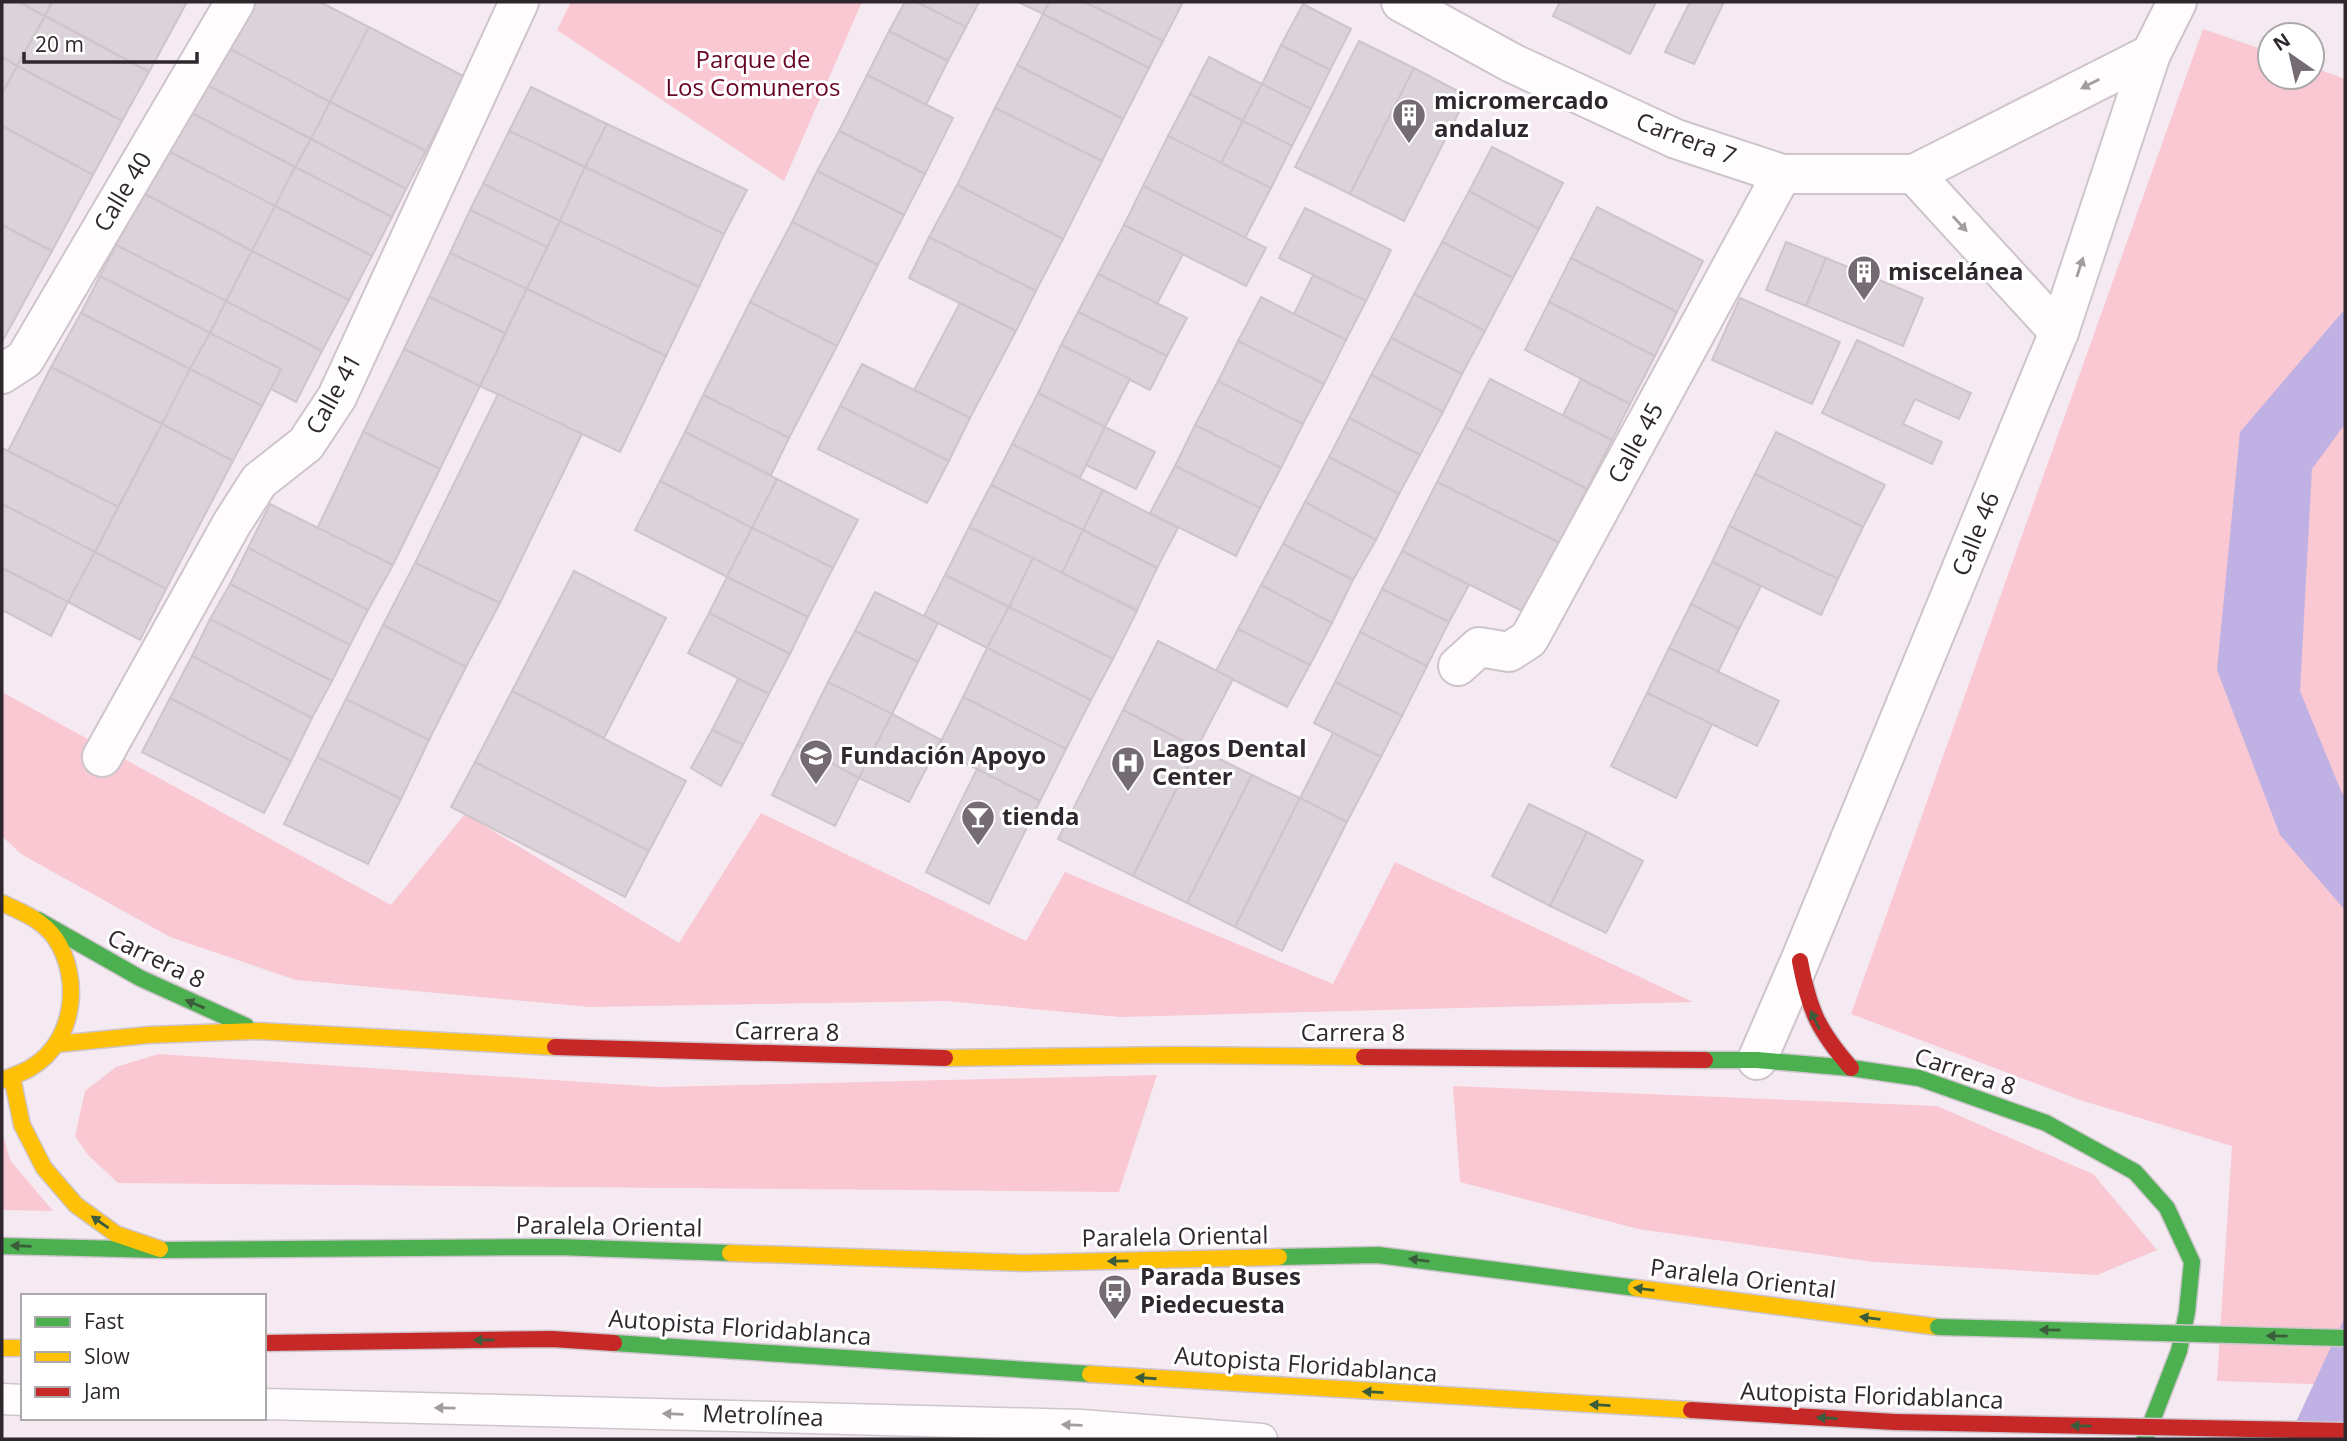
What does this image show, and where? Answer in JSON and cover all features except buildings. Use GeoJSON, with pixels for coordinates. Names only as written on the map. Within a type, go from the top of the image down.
{"type":"FeatureCollection","features":[{"type":"Feature","properties":{"kind":"main road","name":"Carrera 8"},"geometry":{"type":"LineString","coordinates":[[2,903],[22,910],[82,948],[148,984],[258,1031]]}},
{"type":"Feature","properties":{"kind":"main road"},"geometry":{"type":"LineString","coordinates":[[38,920],[57,940],[69,965],[74,992],[70,1019],[57,1044],[29,1070],[7,1079],[22,1125],[44,1168],[76,1205],[116,1234],[162,1250]]}},
{"type":"Feature","properties":{"kind":"main road"},"geometry":{"type":"LineString","coordinates":[[1800,961],[1806,1001],[1814,1021],[1824,1038],[1851,1068]]}},
{"type":"Feature","properties":{"kind":"main road","name":"Carrera 8"},"geometry":{"type":"LineString","coordinates":[[57,1044],[148,1035],[258,1031],[607,1050],[947,1058],[1216,1055],[1758,1059],[1919,1078],[2046,1124],[2135,1172],[2167,1208],[2192,1262],[2187,1312],[2179,1351],[2145,1439]]}},
{"type":"Feature","properties":{"kind":"main road","name":"Paralela Oriental"},"geometry":{"type":"LineString","coordinates":[[2,1246],[162,1250],[557,1247],[1024,1263],[1378,1255],[1938,1327],[2345,1338]]}},
{"type":"Feature","properties":{"kind":"main road","name":"Autopista Floridablanca"},"geometry":{"type":"LineString","coordinates":[[266,1343],[552,1339],[1331,1390],[1895,1422],[2345,1431]]}},
{"type":"Feature","properties":{"kind":"main road"},"geometry":{"type":"LineString","coordinates":[[2,1348],[21,1348]]}},
{"type":"Feature","properties":{"kind":"street","name":"Calle 40"},"geometry":{"type":"LineString","coordinates":[[2,374],[25,359],[235,2]]}},
{"type":"Feature","properties":{"kind":"street","name":"Calle 41"},"geometry":{"type":"LineString","coordinates":[[102,757],[231,525],[259,481],[306,444],[337,397],[519,2]]}},
{"type":"Feature","properties":{"kind":"street","name":"Carrera 7"},"geometry":{"type":"LineString","coordinates":[[1401,2],[1512,63],[1676,139],[1782,173],[1914,174],[2151,54]]}},
{"type":"Feature","properties":{"kind":"street","name":"Calle 46"},"geometry":{"type":"LineString","coordinates":[[1758,1059],[2059,332],[2151,54],[2177,2]]}},
{"type":"Feature","properties":{"kind":"street","name":"Calle 45"},"geometry":{"type":"LineString","coordinates":[[1458,666],[1479,647],[1509,652],[1529,639],[1782,173]]}},
{"type":"Feature","properties":{"kind":"street"},"geometry":{"type":"LineString","coordinates":[[1914,174],[2059,332]]}},
{"type":"Feature","properties":{"kind":"lane"},"geometry":{"type":"LineString","coordinates":[[2,1399],[21,1400]]}},
{"type":"Feature","properties":{"kind":"lane","name":"Metrolínea"},"geometry":{"type":"LineString","coordinates":[[266,1405],[1081,1425],[1262,1439]]}},
{"type":"Feature","properties":{"kind":"green space","name":"Parque de Los Comuneros"},"geometry":{"type":"Polygon","coordinates":[[[571,2],[862,2],[784,181],[557,30],[571,2]]]}},
{"type":"Feature","properties":{"kind":"green space"},"geometry":{"type":"Polygon","coordinates":[[[2203,29],[2256,47],[2256,91],[2326,91],[2326,72],[2345,79],[2345,1385],[2217,1381],[2232,1146],[2080,1100],[1851,1014],[2203,29]]]}},
{"type":"Feature","properties":{"kind":"green space"},"geometry":{"type":"Polygon","coordinates":[[[2,692],[391,905],[465,814],[679,943],[761,813],[1026,941],[1065,872],[1333,984],[1395,862],[1693,1002],[1120,1017],[946,1001],[590,1007],[296,980],[170,937],[21,854],[2,836],[2,692]]]}},
{"type":"Feature","properties":{"kind":"green space"},"geometry":{"type":"Polygon","coordinates":[[[159,1054],[659,1087],[1157,1075],[1119,1192],[118,1183],[88,1155],[75,1136],[85,1091],[116,1067],[159,1054]]]}},
{"type":"Feature","properties":{"kind":"green space"},"geometry":{"type":"Polygon","coordinates":[[[1453,1086],[1937,1106],[2093,1174],[2157,1250],[2097,1275],[1873,1262],[1638,1229],[1460,1182],[1453,1086]]]}},
{"type":"Feature","properties":{"kind":"green space"},"geometry":{"type":"Polygon","coordinates":[[[2,1131],[10,1160],[53,1211],[2,1210],[2,1131]]]}},
{"type":"Feature","properties":{"kind":"shaded area"},"geometry":{"type":"Polygon","coordinates":[[[2345,309],[2345,424],[2312,469],[2300,691],[2345,797],[2345,910],[2280,835],[2217,670],[2240,432],[2345,309]]]}},
{"type":"Feature","properties":{"kind":"shaded area"},"geometry":{"type":"Polygon","coordinates":[[[2345,1317],[2345,1439],[2288,1439],[2345,1317]]]}},
{"type":"Feature","properties":{"kind":"traffic: fast"},"geometry":{"type":"LineString","coordinates":[[38,920],[140,978],[246,1026]]}},
{"type":"Feature","properties":{"kind":"traffic: fast"},"geometry":{"type":"LineString","coordinates":[[1705,1060],[1757,1060],[1851,1068],[1919,1078],[2046,1123],[2135,1172],[2167,1208],[2192,1262],[2187,1312],[2179,1351],[2145,1439]]}},
{"type":"Feature","properties":{"kind":"traffic: fast"},"geometry":{"type":"LineString","coordinates":[[2,1246],[162,1250],[557,1247],[730,1253]]}},
{"type":"Feature","properties":{"kind":"traffic: fast"},"geometry":{"type":"LineString","coordinates":[[1279,1257],[1378,1255],[1636,1288]]}},
{"type":"Feature","properties":{"kind":"traffic: fast"},"geometry":{"type":"LineString","coordinates":[[1938,1327],[2345,1338]]}},
{"type":"Feature","properties":{"kind":"traffic: fast"},"geometry":{"type":"LineString","coordinates":[[614,1343],[1090,1374]]}},
{"type":"Feature","properties":{"kind":"traffic: slow"},"geometry":{"type":"LineString","coordinates":[[2,903],[38,921],[55,938],[64,954],[71,990],[70,1008],[58,1042],[32,1067],[2,1080]]}},
{"type":"Feature","properties":{"kind":"traffic: slow"},"geometry":{"type":"LineString","coordinates":[[57,1044],[148,1035],[258,1031],[555,1047]]}},
{"type":"Feature","properties":{"kind":"traffic: slow"},"geometry":{"type":"LineString","coordinates":[[945,1058],[1177,1055],[1364,1057]]}},
{"type":"Feature","properties":{"kind":"traffic: slow"},"geometry":{"type":"LineString","coordinates":[[12,1077],[22,1125],[44,1168],[76,1205],[116,1234],[160,1249]]}},
{"type":"Feature","properties":{"kind":"traffic: slow"},"geometry":{"type":"LineString","coordinates":[[730,1253],[1024,1263],[1279,1257]]}},
{"type":"Feature","properties":{"kind":"traffic: slow"},"geometry":{"type":"LineString","coordinates":[[1636,1288],[1938,1327]]}},
{"type":"Feature","properties":{"kind":"traffic: slow"},"geometry":{"type":"LineString","coordinates":[[2,1348],[21,1348]]}},
{"type":"Feature","properties":{"kind":"traffic: slow"},"geometry":{"type":"LineString","coordinates":[[1090,1374],[1691,1410]]}},
{"type":"Feature","properties":{"kind":"traffic: jam"},"geometry":{"type":"LineString","coordinates":[[1800,961],[1816,1019],[1851,1068]]}},
{"type":"Feature","properties":{"kind":"traffic: jam"},"geometry":{"type":"LineString","coordinates":[[555,1047],[945,1058]]}},
{"type":"Feature","properties":{"kind":"traffic: jam"},"geometry":{"type":"LineString","coordinates":[[1364,1057],[1705,1060]]}},
{"type":"Feature","properties":{"kind":"traffic: jam"},"geometry":{"type":"LineString","coordinates":[[266,1343],[552,1339],[614,1343]]}},
{"type":"Feature","properties":{"kind":"traffic: jam"},"geometry":{"type":"LineString","coordinates":[[1691,1410],[1895,1422]]}},
{"type":"Feature","properties":{"kind":"traffic: jam"},"geometry":{"type":"LineString","coordinates":[[1895,1422],[2345,1431]]}},
{"type":"Feature","properties":{"kind":"place","name":"micromercado andaluz"},"geometry":{"type":"Point","coordinates":[1409,145]}},
{"type":"Feature","properties":{"kind":"place","name":"miscelánea"},"geometry":{"type":"Point","coordinates":[1864,302]}},
{"type":"Feature","properties":{"kind":"place","name":"Fundación Apoyo"},"geometry":{"type":"Point","coordinates":[816,786]}},
{"type":"Feature","properties":{"kind":"place","name":"Lagos Dental Center"},"geometry":{"type":"Point","coordinates":[1128,793]}},
{"type":"Feature","properties":{"kind":"place","name":"tienda"},"geometry":{"type":"Point","coordinates":[978,847]}},
{"type":"Feature","properties":{"kind":"place","name":"Parada Buses Piedecuesta"},"geometry":{"type":"Point","coordinates":[1115,1321]}}]}
